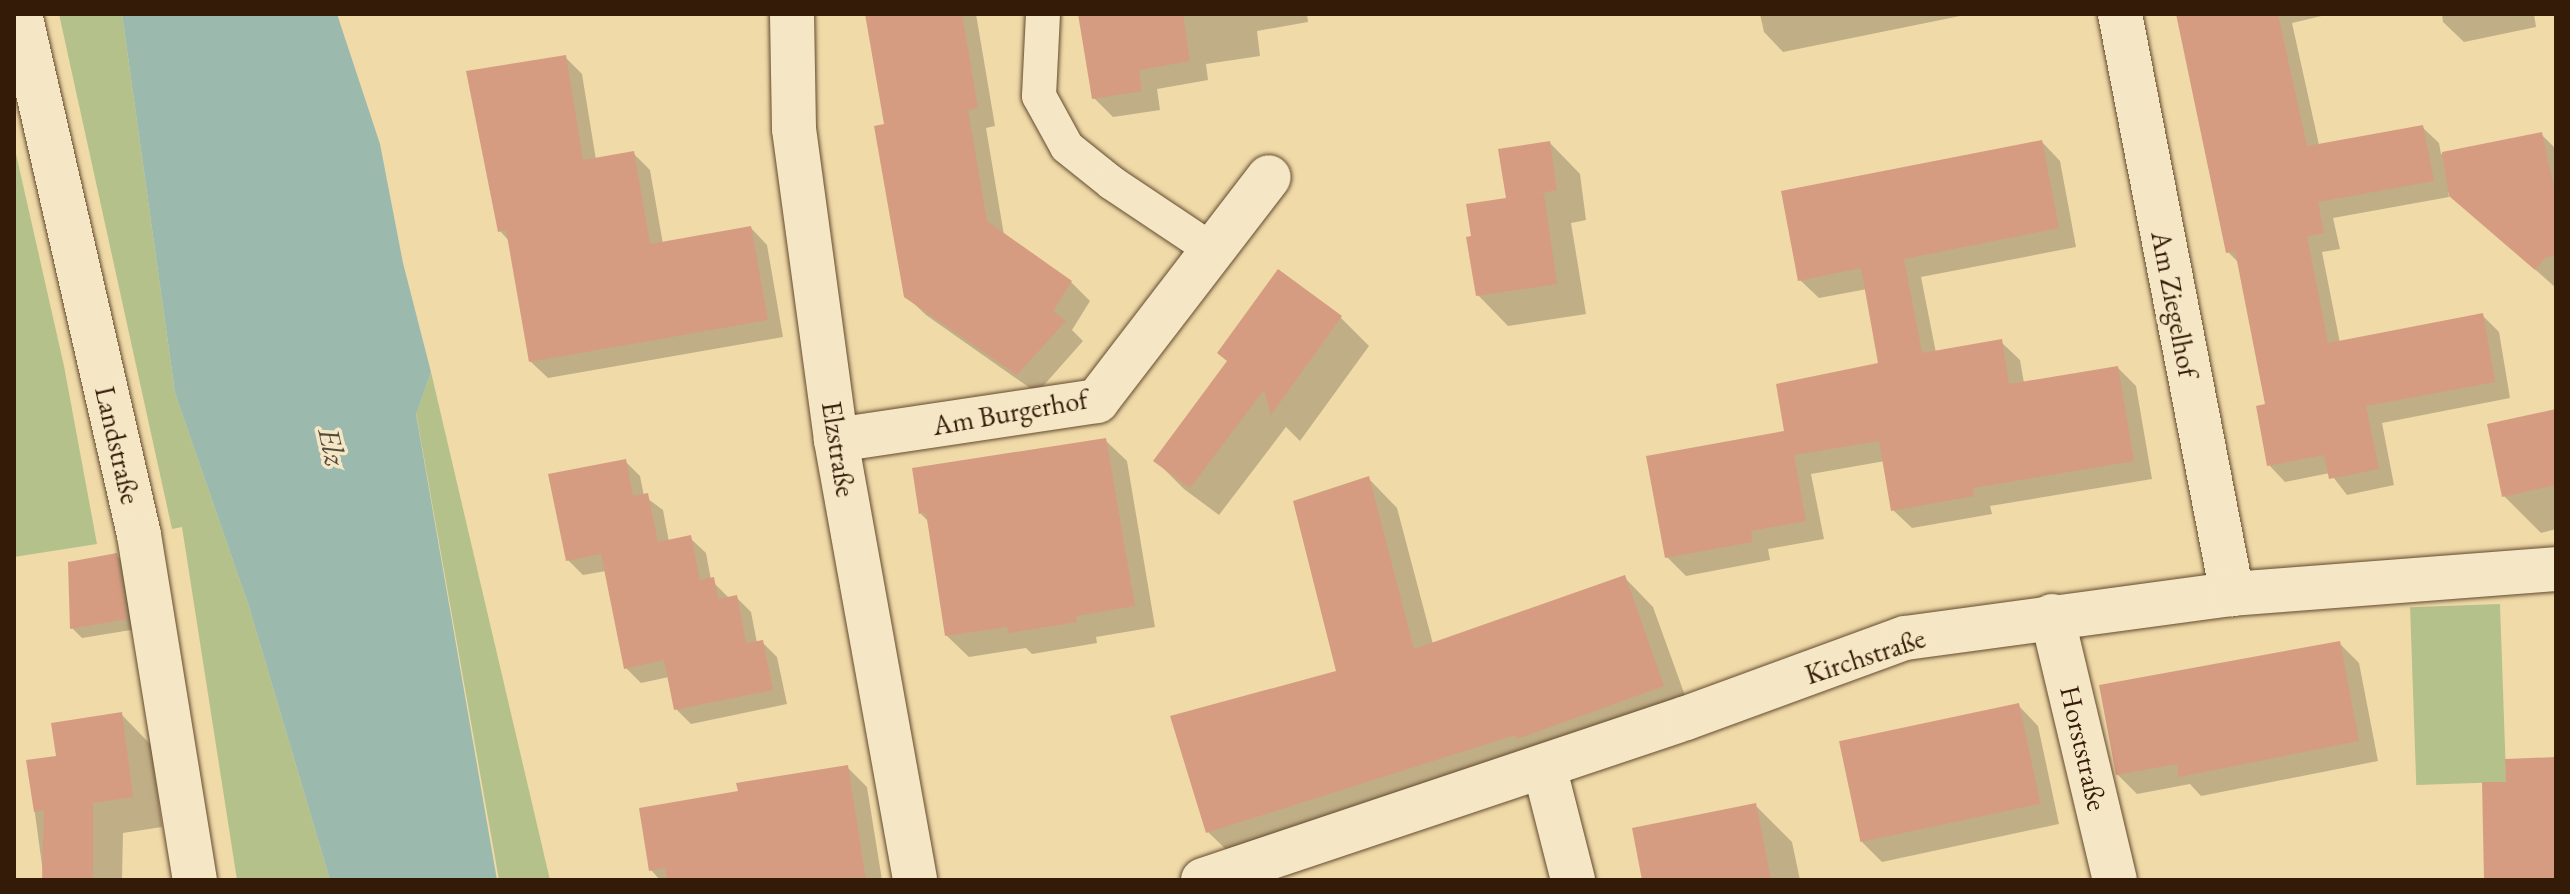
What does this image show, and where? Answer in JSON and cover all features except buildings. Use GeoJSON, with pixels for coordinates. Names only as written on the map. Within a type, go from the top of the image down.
{"type":"FeatureCollection","features":[{"type":"Feature","properties":{"kind":"street","name":"Landstraße"},"geometry":{"type":"LineString","coordinates":[[20,14],[139,535],[195,880]]}},
{"type":"Feature","properties":{"kind":"street","name":"Elzstraße"},"geometry":{"type":"LineString","coordinates":[[792,14],[794,129],[836,440],[915,880]]}},
{"type":"Feature","properties":{"kind":"street"},"geometry":{"type":"LineString","coordinates":[[1043,14],[1039,96],[1067,147],[1112,183],[1212,250]]}},
{"type":"Feature","properties":{"kind":"street","name":"Am Ziegelhof"},"geometry":{"type":"LineString","coordinates":[[2120,14],[2232,594]]}},
{"type":"Feature","properties":{"kind":"street","name":"Am Burgerhof"},"geometry":{"type":"LineString","coordinates":[[836,440],[1097,401],[1269,177]]}},
{"type":"Feature","properties":{"kind":"street","name":"Kirchstraße"},"geometry":{"type":"LineString","coordinates":[[1203,880],[1544,766],[1905,638],[2232,594],[2556,569]]}},
{"type":"Feature","properties":{"kind":"street","name":"Horststraße"},"geometry":{"type":"LineString","coordinates":[[2052,616],[2115,880]]}},
{"type":"Feature","properties":{"kind":"street"},"geometry":{"type":"LineString","coordinates":[[1544,766],[1573,880]]}},
{"type":"Feature","properties":{"kind":"green space"},"geometry":{"type":"Polygon","coordinates":[[[59,14],[122,14],[175,393],[249,607],[330,880],[237,880],[182,527],[172,529],[59,14]]]}},
{"type":"Feature","properties":{"kind":"green space"},"geometry":{"type":"Polygon","coordinates":[[[14,145],[64,366],[97,544],[14,557],[14,145]]]}},
{"type":"Feature","properties":{"kind":"green space"},"geometry":{"type":"Polygon","coordinates":[[[431,372],[550,880],[499,880],[416,413],[431,372]]]}},
{"type":"Feature","properties":{"kind":"green space"},"geometry":{"type":"Polygon","coordinates":[[[2500,604],[2506,782],[2416,785],[2410,607],[2500,604]]]}},
{"type":"Feature","properties":{"kind":"water","name":"Elz"},"geometry":{"type":"Polygon","coordinates":[[[122,14],[337,14],[380,144],[403,263],[431,372],[416,414],[497,880],[330,880],[249,607],[175,393],[122,14]]]}}]}
